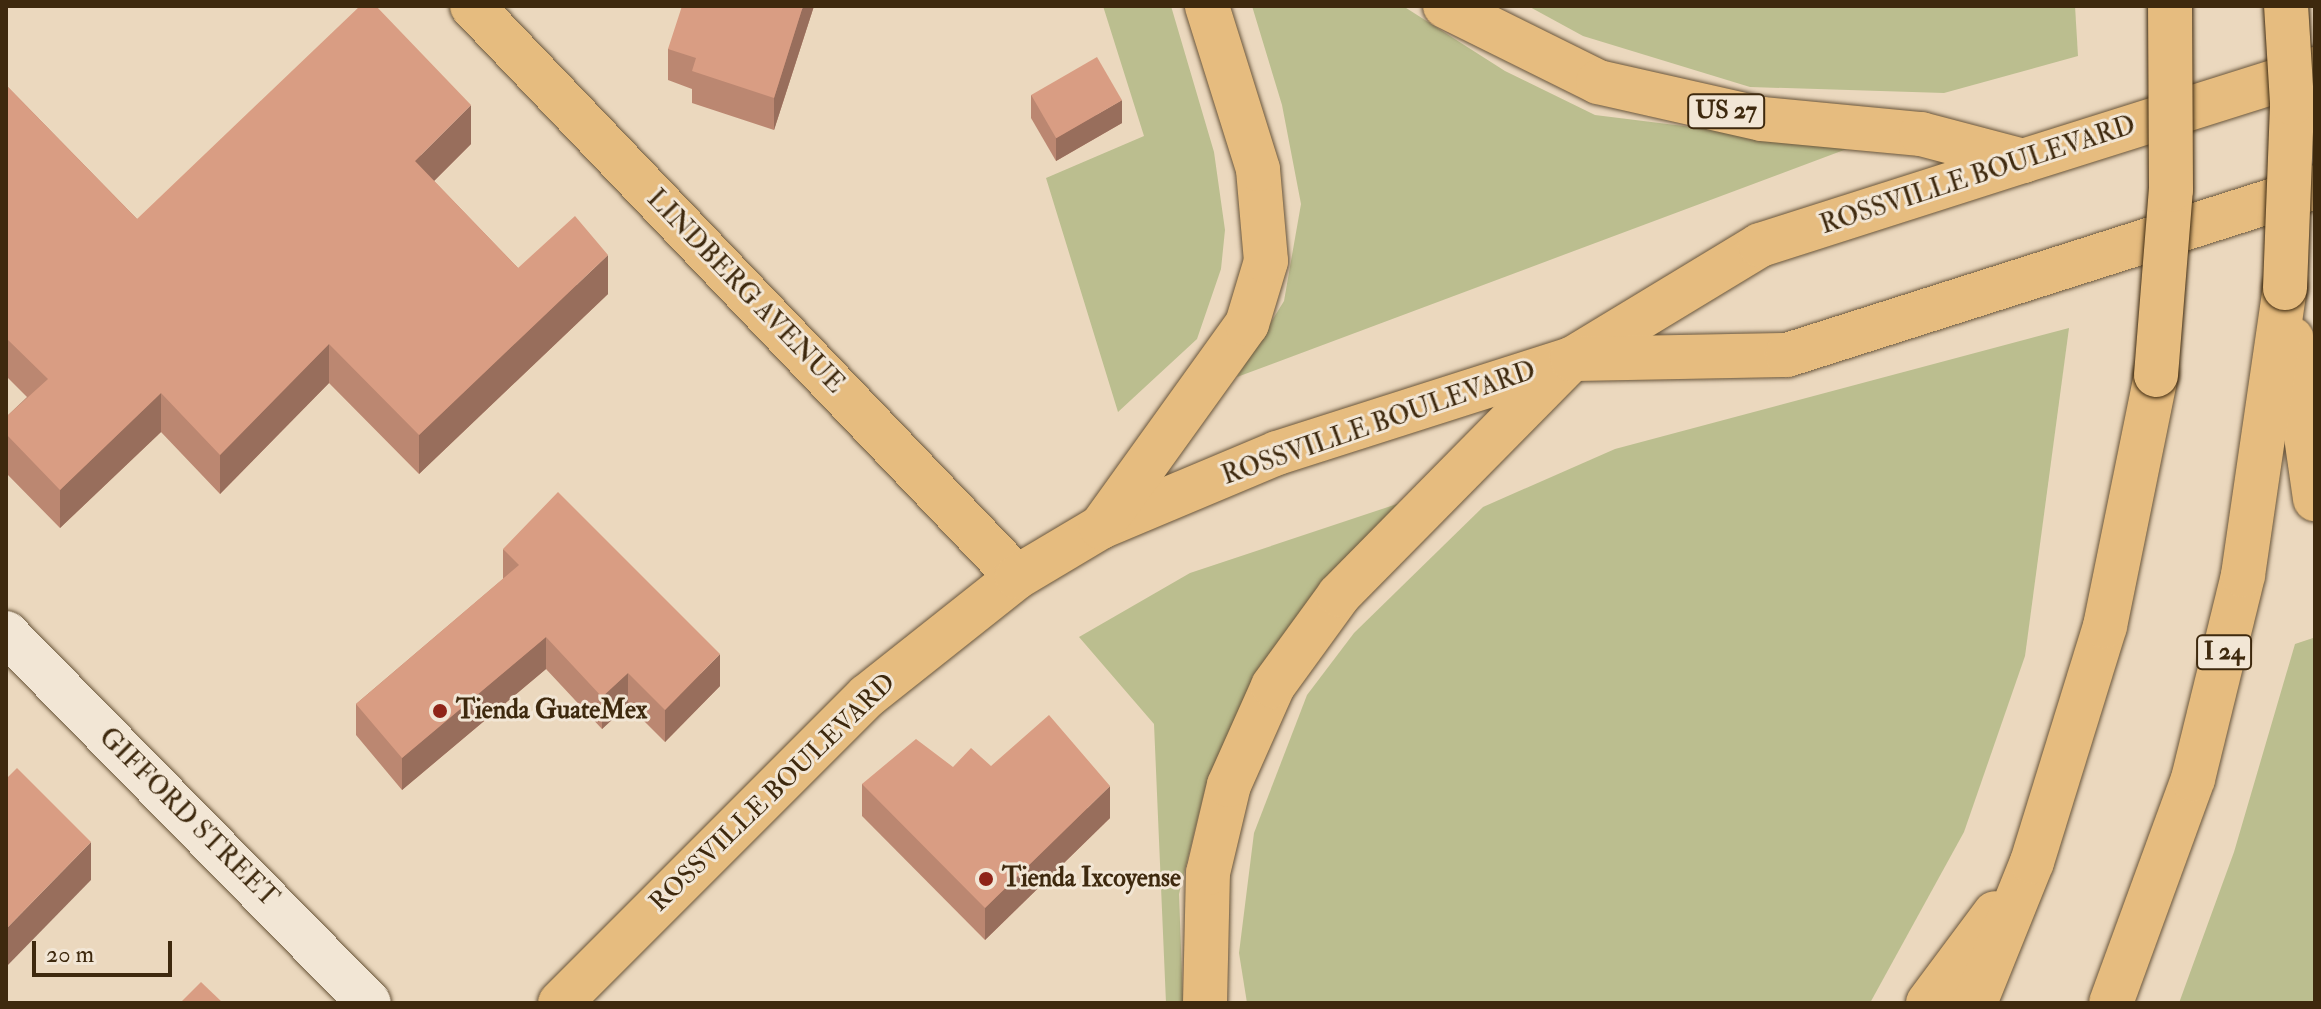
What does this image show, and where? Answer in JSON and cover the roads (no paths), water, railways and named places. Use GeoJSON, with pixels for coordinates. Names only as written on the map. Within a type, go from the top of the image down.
{"type":"FeatureCollection","features":[{"type":"Feature","properties":{"kind":"main road","name":"LINDBERG AVENUE"},"geometry":{"type":"LineString","coordinates":[[472,6],[1017,577]]}},
{"type":"Feature","properties":{"kind":"main road"},"geometry":{"type":"LineString","coordinates":[[1101,527],[1247,324],[1266,261],[1258,169],[1207,6]]}},
{"type":"Feature","properties":{"kind":"main road","name":"US 27"},"geometry":{"type":"LineString","coordinates":[[1445,6],[1598,82],[1762,119],[1921,134],[2023,161]]}},
{"type":"Feature","properties":{"kind":"main road"},"geometry":{"type":"LineString","coordinates":[[1975,1003],[2032,862],[2105,626],[2156,375],[2171,190],[2170,6]]}},
{"type":"Feature","properties":{"kind":"main road","name":"I 24"},"geometry":{"type":"LineString","coordinates":[[2111,1003],[2193,779],[2243,575],[2285,288],[2292,103],[2286,6]]}},
{"type":"Feature","properties":{"kind":"main road","name":"ROSSVILLE BOULEVARD"},"geometry":{"type":"LineString","coordinates":[[560,1003],[867,696],[1017,577],[1101,527],[1277,453],[1572,359],[1760,245],[2315,69]]}},
{"type":"Feature","properties":{"kind":"main road","name":"ROSSVILLE BOULEVARD"},"geometry":{"type":"LineString","coordinates":[[1572,359],[1787,355],[2315,187]]}},
{"type":"Feature","properties":{"kind":"main road"},"geometry":{"type":"LineString","coordinates":[[2285,288],[2315,499]]}},
{"type":"Feature","properties":{"kind":"main road"},"geometry":{"type":"LineString","coordinates":[[1205,1003],[1208,873],[1229,785],[1273,686],[1339,595],[1572,359]]}},
{"type":"Feature","properties":{"kind":"main road"},"geometry":{"type":"LineString","coordinates":[[1928,1003],[2032,862]]}},
{"type":"Feature","properties":{"kind":"street","name":"GIFFORD STREET"},"geometry":{"type":"LineString","coordinates":[[6,633],[369,1003]]}},
{"type":"Feature","properties":{"kind":"place","name":"Tienda GuateMex"},"geometry":{"type":"Point","coordinates":[440,711]}},
{"type":"Feature","properties":{"kind":"place","name":"Tienda Ixcoyense"},"geometry":{"type":"Point","coordinates":[986,879]}}]}
